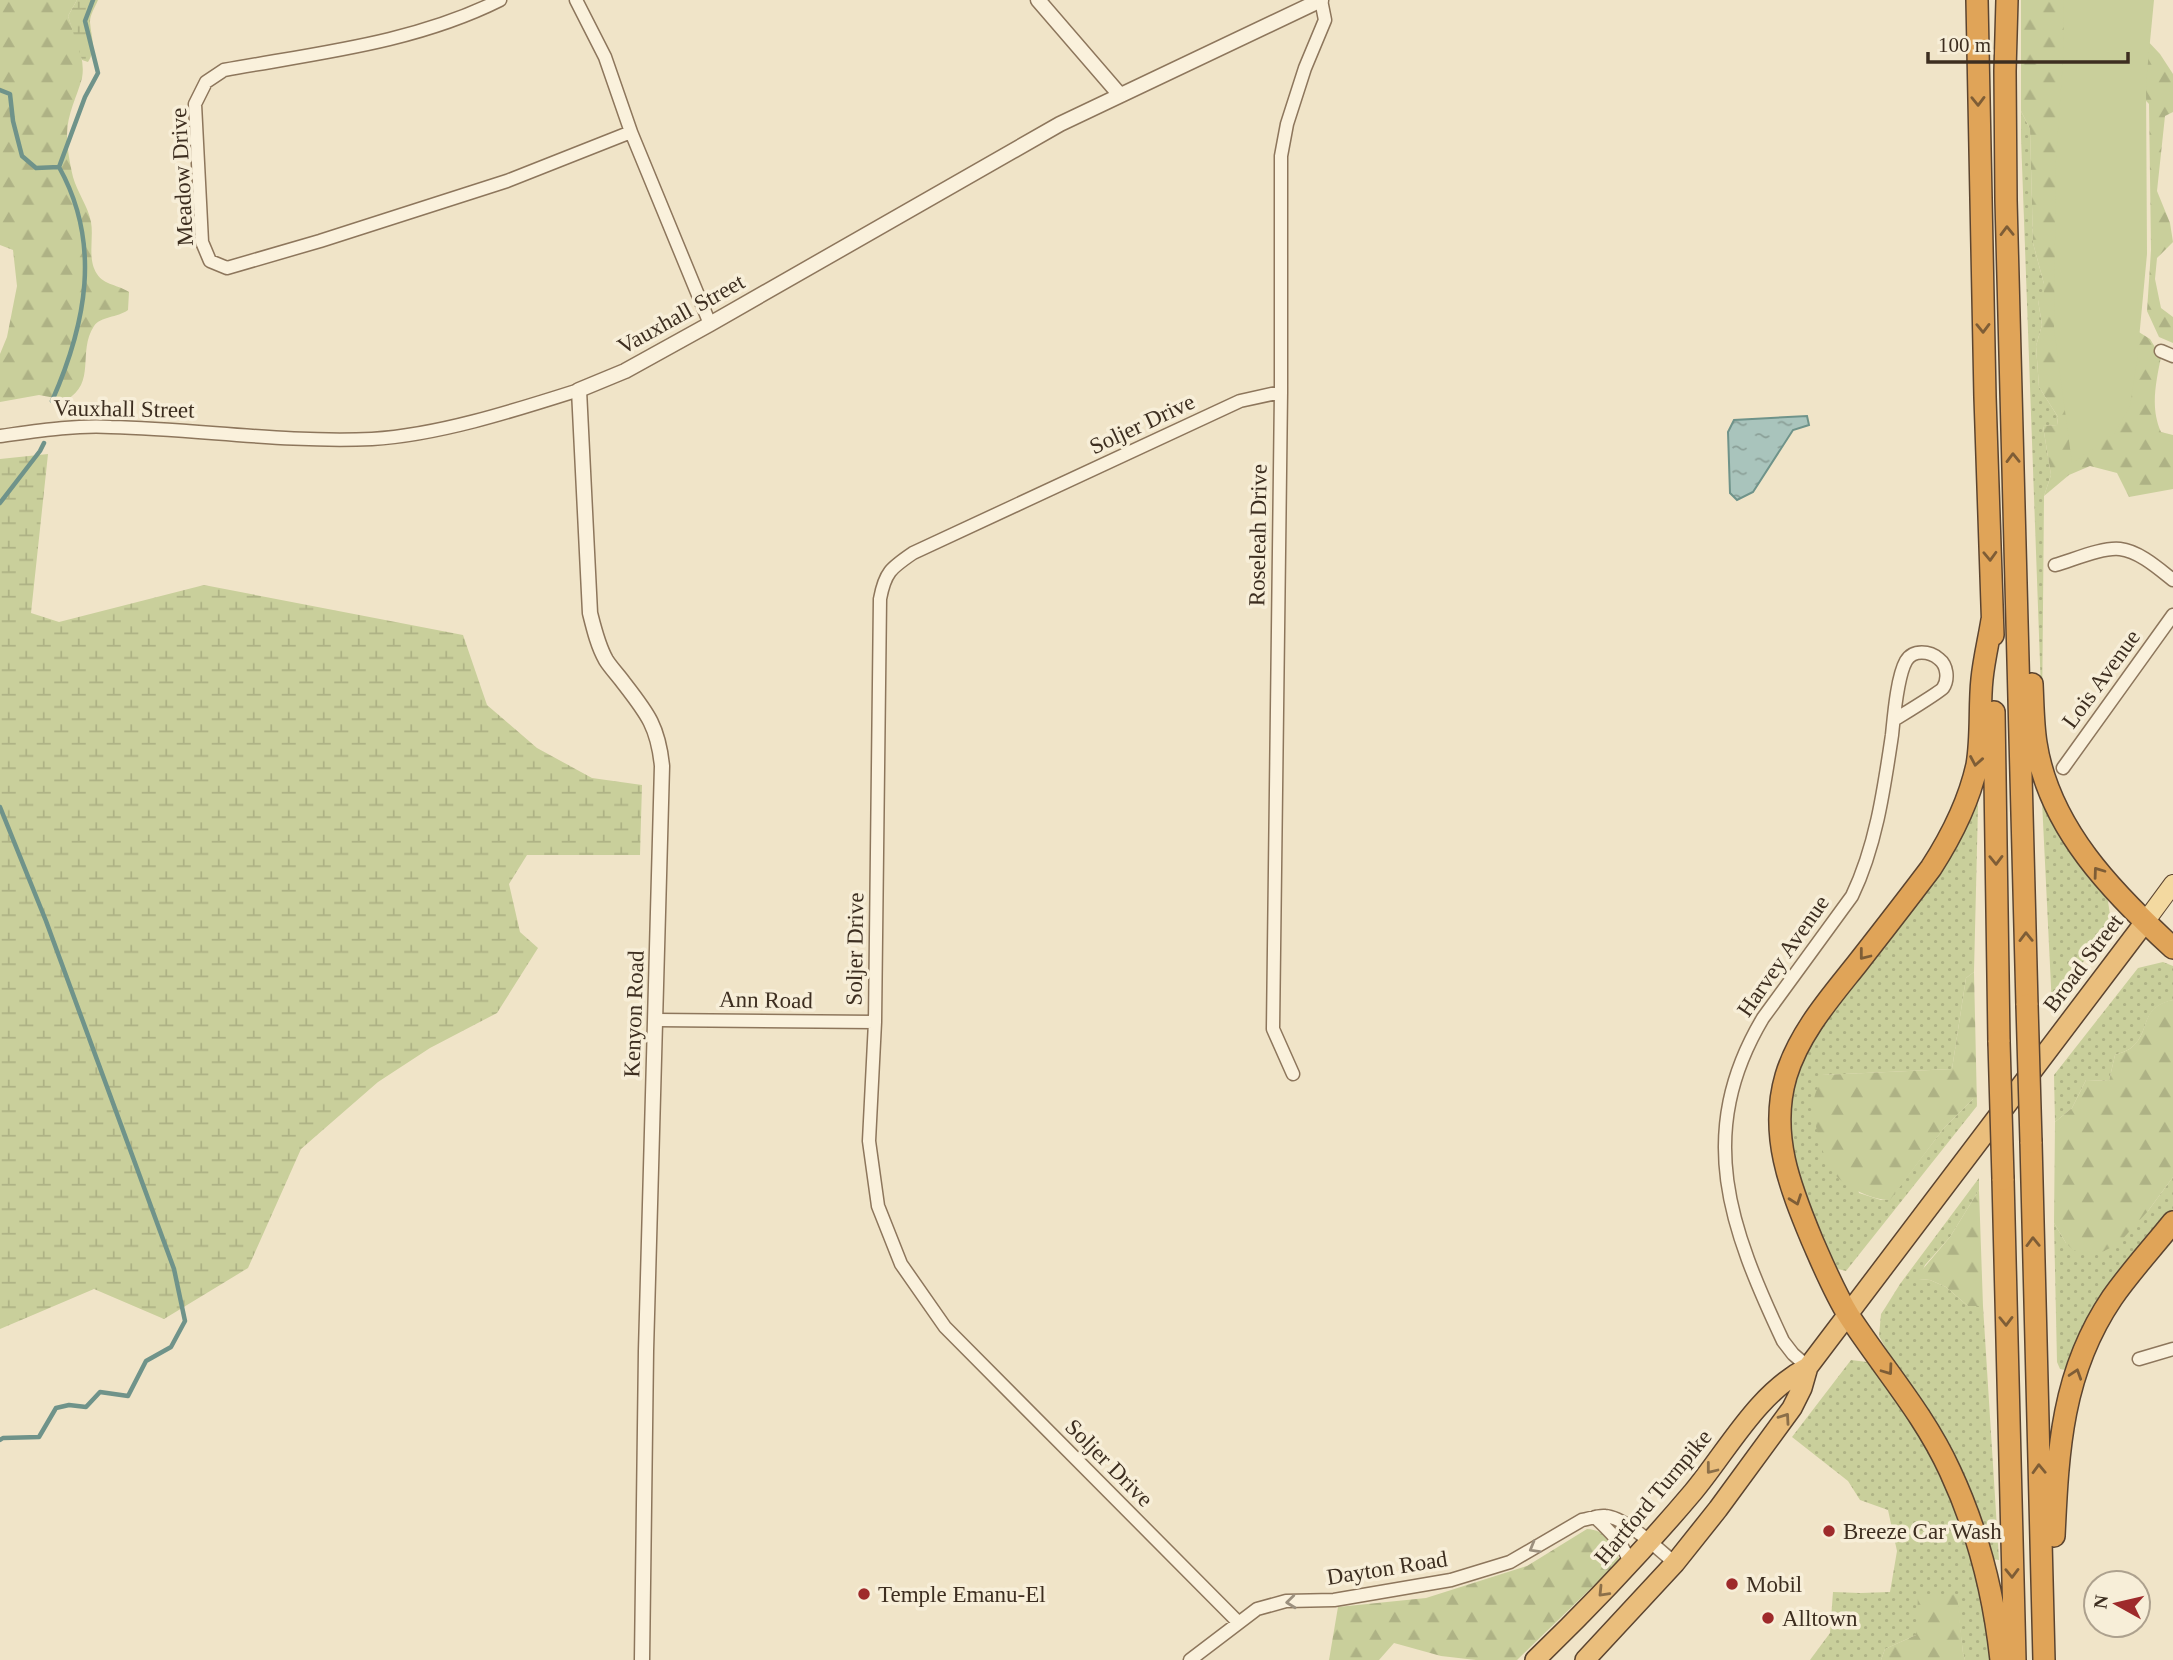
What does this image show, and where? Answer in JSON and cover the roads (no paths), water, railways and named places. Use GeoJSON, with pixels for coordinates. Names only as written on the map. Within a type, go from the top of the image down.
{"type":"FeatureCollection","features":[{"type":"Feature","properties":{"kind":"highway"},"geometry":{"type":"LineString","coordinates":[[2007,0],[2005,129],[2045,1660]]}},
{"type":"Feature","properties":{"kind":"highway"},"geometry":{"type":"LineString","coordinates":[[1976,3],[2015,1660]]}},
{"type":"Feature","properties":{"kind":"highway"},"geometry":{"type":"LineString","coordinates":[[2016,600],[2031,669],[2036,743],[2042,770],[2058,811],[2104,880],[2173,948]]}},
{"type":"Feature","properties":{"kind":"highway"},"geometry":{"type":"LineString","coordinates":[[1992,620],[1982,680],[1977,764],[1968,794],[1947,843],[1903,906],[1815,1017],[1786,1075],[1780,1106],[1779,1134],[1783,1162],[1831,1284],[1848,1315],[1920,1416],[1951,1472],[1980,1546],[1996,1615],[2001,1660]]}},
{"type":"Feature","properties":{"kind":"highway","name":"Broad Street"},"geometry":{"type":"LineString","coordinates":[[2033,1071],[2145,922]]}},
{"type":"Feature","properties":{"kind":"highway","name":"Hartford Turnpike"},"geometry":{"type":"LineString","coordinates":[[1584,1660],[1675,1563],[1718,1509],[1782,1423],[1802,1388],[1808,1367],[2033,1071]]}},
{"type":"Feature","properties":{"kind":"highway"},"geometry":{"type":"LineString","coordinates":[[2045,1660],[2057,1461],[2065,1409],[2080,1359],[2091,1334],[2112,1298],[2173,1222]]}},
{"type":"Feature","properties":{"kind":"highway","name":"Hartford Turnpike"},"geometry":{"type":"LineString","coordinates":[[1535,1660],[1630,1563],[1695,1490],[1766,1398],[1786,1380],[1808,1367]]}},
{"type":"Feature","properties":{"kind":"main road","name":"Broad Street"},"geometry":{"type":"LineString","coordinates":[[2145,922],[2173,884]]}},
{"type":"Feature","properties":{"kind":"street","name":"Meadow Drive"},"geometry":{"type":"LineString","coordinates":[[500,0],[470,15],[404,37],[224,70],[206,82],[195,104],[202,242],[210,261],[227,268],[320,240],[507,181],[631,132]]}},
{"type":"Feature","properties":{"kind":"street"},"geometry":{"type":"LineString","coordinates":[[576,0],[605,57],[631,132],[710,324]]}},
{"type":"Feature","properties":{"kind":"street"},"geometry":{"type":"LineString","coordinates":[[1038,0],[1120,95]]}},
{"type":"Feature","properties":{"kind":"street","name":"Vauxhall Street"},"geometry":{"type":"LineString","coordinates":[[0,436],[108,426],[292,438],[375,439],[427,431],[509,412],[579,390],[625,371],[710,324],[1060,124],[1321,0]]}},
{"type":"Feature","properties":{"kind":"street","name":"Roseleah Drive"},"geometry":{"type":"LineString","coordinates":[[1293,1074],[1273,1029],[1281,392],[1281,156],[1287,124],[1305,68],[1325,20],[1321,0]]}},
{"type":"Feature","properties":{"kind":"street","name":"Kenyon Road"},"geometry":{"type":"LineString","coordinates":[[579,390],[590,613],[606,661],[656,729],[662,766],[646,1351],[642,1660]]}},
{"type":"Feature","properties":{"kind":"street","name":"Soljer Drive"},"geometry":{"type":"LineString","coordinates":[[1238,1622],[945,1327],[901,1265],[877,1206],[869,1141],[875,1023],[880,599],[884,581],[894,566],[913,553],[1240,401],[1281,392]]}},
{"type":"Feature","properties":{"kind":"street"},"geometry":{"type":"LineString","coordinates":[[2055,565],[2121,549],[2133,553],[2173,580]]}},
{"type":"Feature","properties":{"kind":"street","name":"Lois Avenue"},"geometry":{"type":"LineString","coordinates":[[2063,768],[2173,615]]}},
{"type":"Feature","properties":{"kind":"street","name":"Harvey Avenue"},"geometry":{"type":"LineString","coordinates":[[1808,1367],[1793,1354],[1783,1340],[1738,1231],[1727,1181],[1725,1120],[1732,1086],[1753,1035],[1852,895],[1861,878],[1881,799],[1899,685],[1906,660],[1923,652],[1937,657],[1943,662],[1947,676],[1943,689],[1894,720]]}},
{"type":"Feature","properties":{"kind":"street","name":"Ann Road"},"geometry":{"type":"LineString","coordinates":[[657,1020],[875,1023]]}},
{"type":"Feature","properties":{"kind":"street"},"geometry":{"type":"LineString","coordinates":[[2139,1359],[2173,1349]]}},
{"type":"Feature","properties":{"kind":"street"},"geometry":{"type":"LineString","coordinates":[[1595,1517],[1605,1515],[1628,1525],[1675,1563]]}},
{"type":"Feature","properties":{"kind":"street"},"geometry":{"type":"LineString","coordinates":[[1595,1517],[1612,1532],[1625,1549],[1630,1563]]}},
{"type":"Feature","properties":{"kind":"street","name":"Dayton Road"},"geometry":{"type":"LineString","coordinates":[[1190,1660],[1257,1609],[1286,1601],[1334,1600],[1451,1580],[1510,1562],[1582,1520],[1595,1517]]}},
{"type":"Feature","properties":{"kind":"water"},"geometry":{"type":"Polygon","coordinates":[[[1807,416],[1809,425],[1793,430],[1753,492],[1737,500],[1730,493],[1728,432],[1734,420],[1807,416]]]}},
{"type":"Feature","properties":{"kind":"waterway"},"geometry":{"type":"LineString","coordinates":[[0,90],[10,94],[13,121],[22,156],[36,168],[59,167],[85,97],[98,73],[85,21],[93,0]]}},
{"type":"Feature","properties":{"kind":"waterway"},"geometry":{"type":"LineString","coordinates":[[52,401],[64,372],[80,313],[85,255],[81,225],[59,167]]}},
{"type":"Feature","properties":{"kind":"waterway"},"geometry":{"type":"LineString","coordinates":[[0,503],[44,443]]}},
{"type":"Feature","properties":{"kind":"waterway"},"geometry":{"type":"LineString","coordinates":[[0,807],[46,921],[174,1269],[185,1321],[171,1347],[146,1361],[128,1396],[100,1392],[86,1407],[69,1405],[56,1408],[39,1437],[0,1440]]}},
{"type":"Feature","properties":{"kind":"place","name":"Breeze Car Wash"},"geometry":{"type":"Point","coordinates":[1829,1531]}},
{"type":"Feature","properties":{"kind":"place","name":"Mobil"},"geometry":{"type":"Point","coordinates":[1732,1584]}},
{"type":"Feature","properties":{"kind":"place","name":"Temple Emanu-El"},"geometry":{"type":"Point","coordinates":[864,1594]}},
{"type":"Feature","properties":{"kind":"place","name":"Alltown"},"geometry":{"type":"Point","coordinates":[1768,1618]}}]}
